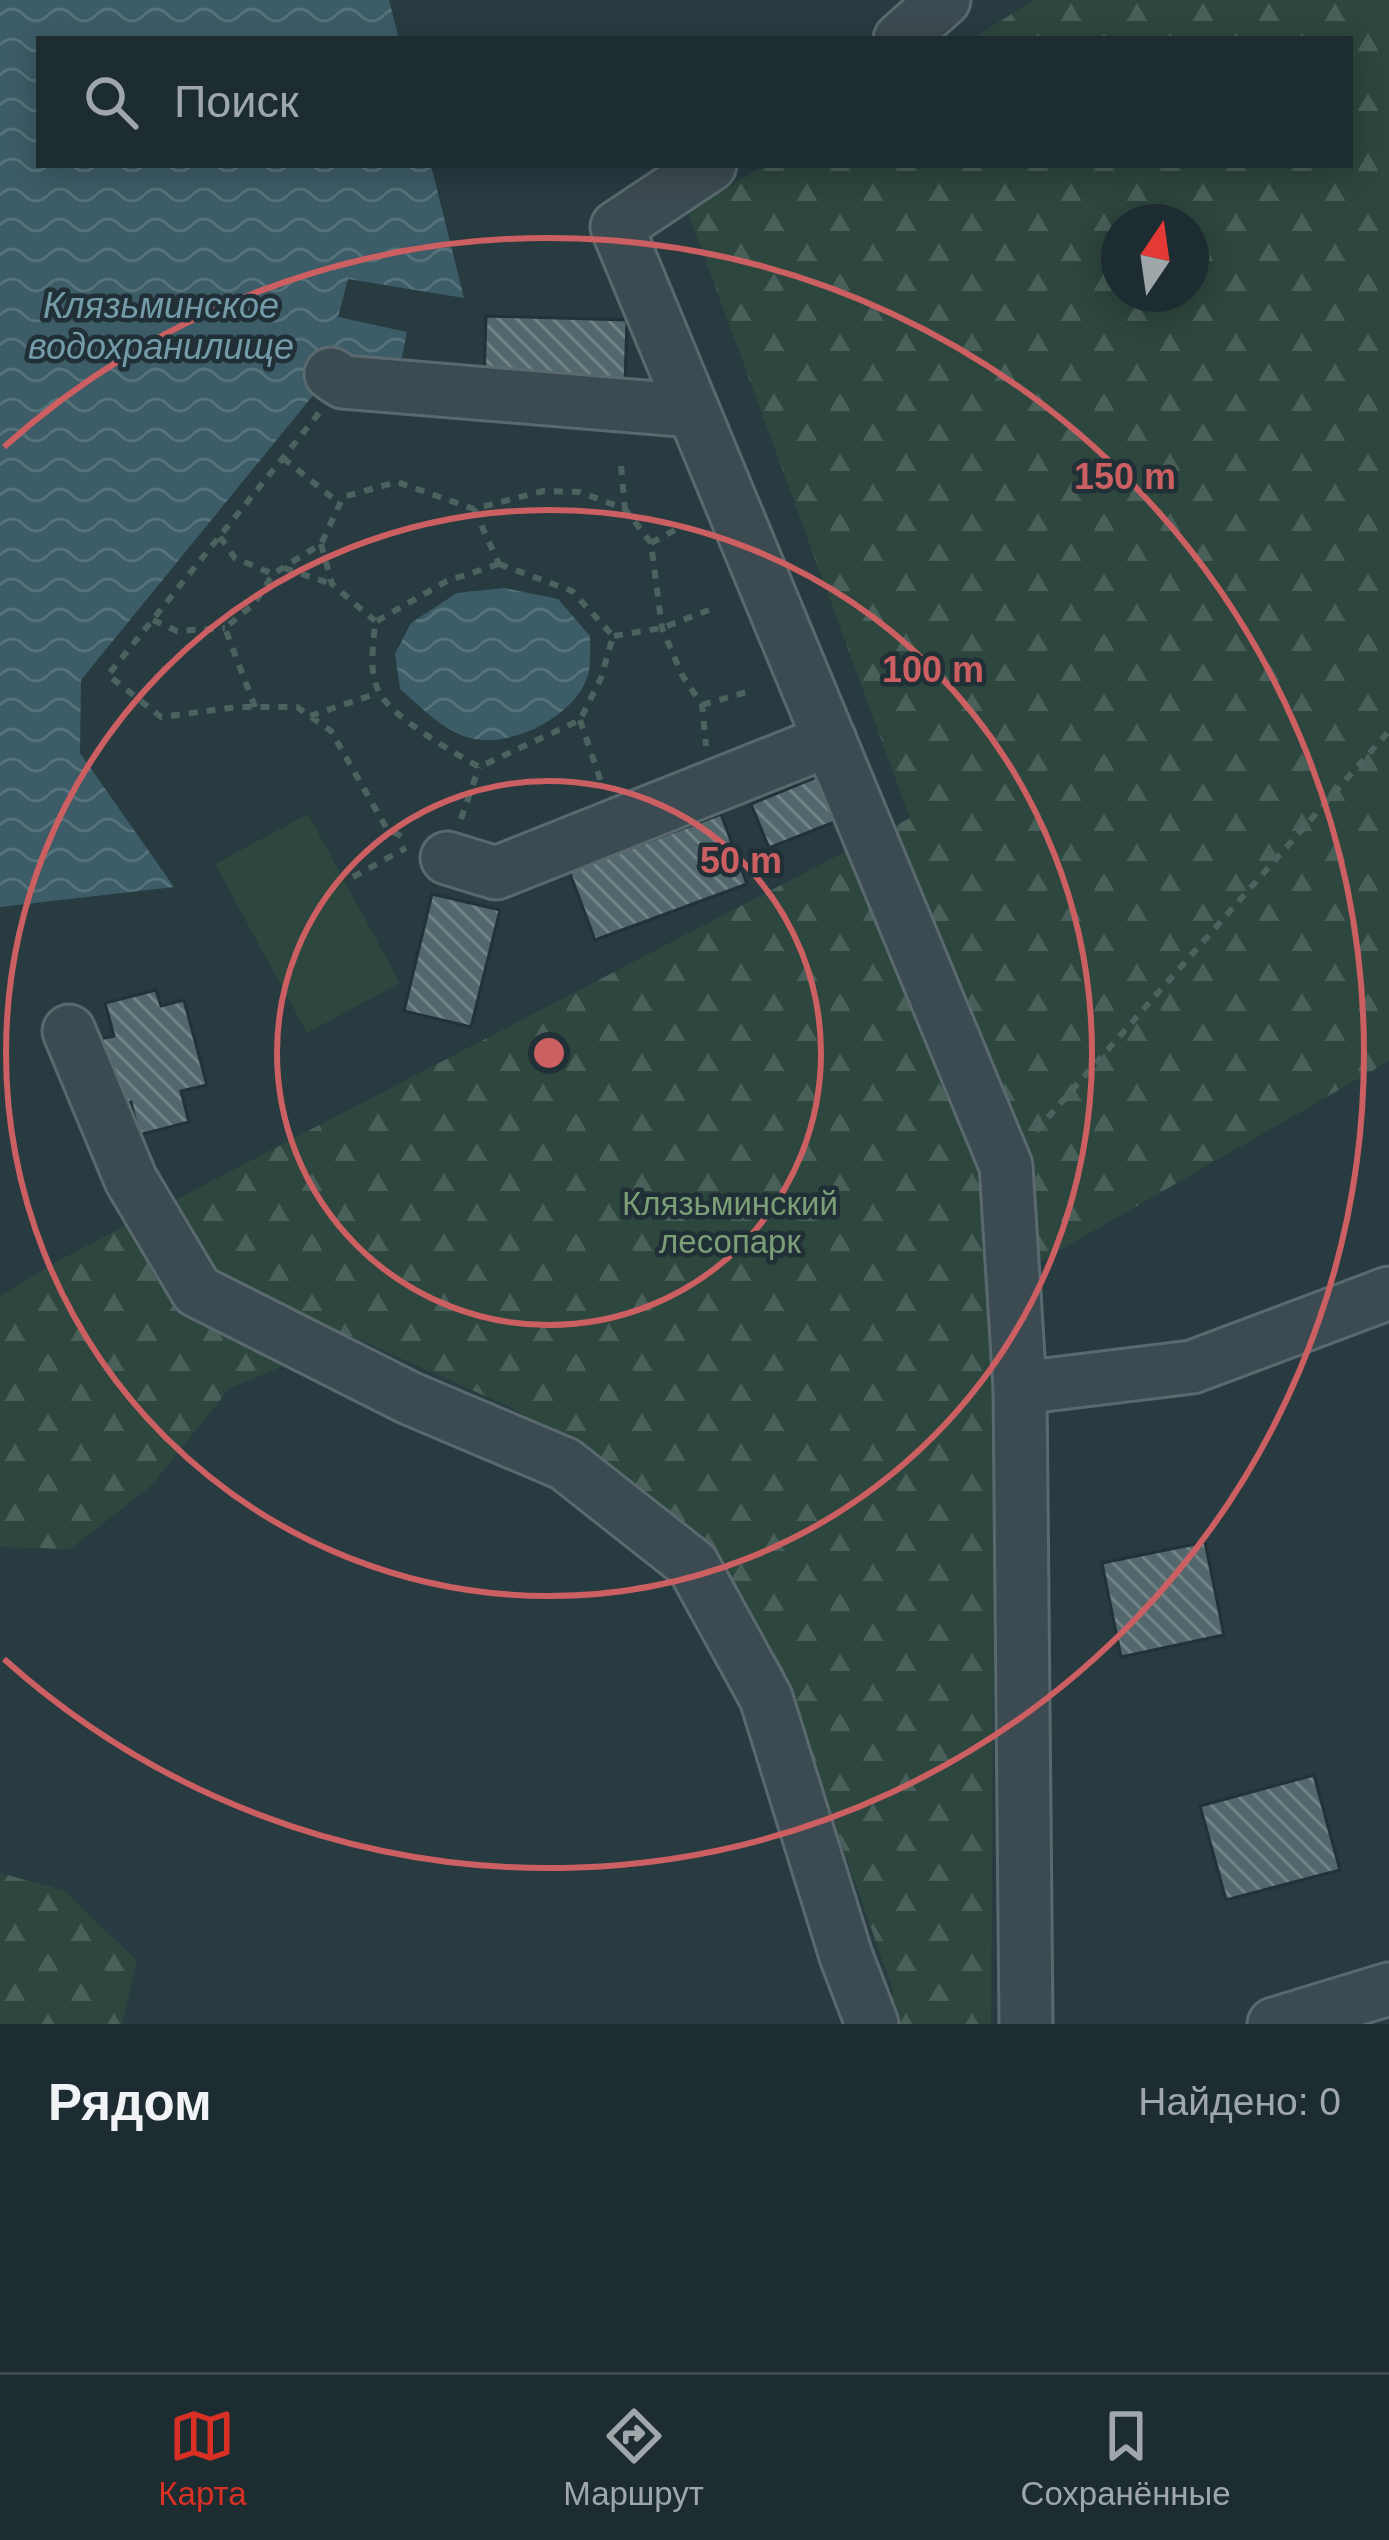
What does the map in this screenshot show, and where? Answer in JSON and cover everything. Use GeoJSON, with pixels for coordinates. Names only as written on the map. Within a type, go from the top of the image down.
{"type":"FeatureCollection","features":[{"type":"Feature","properties":{"kind":"lane"},"geometry":{"type":"LineString","coordinates":[[903,36],[944,0]]}},
{"type":"Feature","properties":{"kind":"lane"},"geometry":{"type":"LineString","coordinates":[[706,168],[617,227],[1006,1166],[1020,1388],[1026,2024]]}},
{"type":"Feature","properties":{"kind":"lane"},"geometry":{"type":"LineString","coordinates":[[337,378],[693,411]]}},
{"type":"Feature","properties":{"kind":"lane"},"geometry":{"type":"LineString","coordinates":[[447,859],[496,873],[830,740]]}},
{"type":"Feature","properties":{"kind":"lane"},"geometry":{"type":"LineString","coordinates":[[69,1031],[131,1180],[197,1291],[409,1398],[565,1464],[693,1565],[766,1698],[846,1956],[872,2024]]}},
{"type":"Feature","properties":{"kind":"lane"},"geometry":{"type":"LineString","coordinates":[[1020,1388],[1192,1367],[1389,1293]]}},
{"type":"Feature","properties":{"kind":"lane"},"geometry":{"type":"LineString","coordinates":[[1274,2024],[1389,1989]]}},
{"type":"Feature","properties":{"kind":"path"},"geometry":{"type":"LineString","coordinates":[[337,378],[283,458],[108,675],[161,717],[297,706],[332,731],[387,829],[415,843],[353,877]]}},
{"type":"Feature","properties":{"kind":"path"},"geometry":{"type":"LineString","coordinates":[[283,458],[339,503]]}},
{"type":"Feature","properties":{"kind":"path"},"geometry":{"type":"LineString","coordinates":[[621,466],[625,508],[651,543],[662,628],[702,705],[707,754],[700,792]]}},
{"type":"Feature","properties":{"kind":"path"},"geometry":{"type":"LineString","coordinates":[[153,620],[178,631],[225,628],[254,604],[273,574],[321,544],[343,497],[397,482],[474,509],[543,491],[580,492],[625,508]]}},
{"type":"Feature","properties":{"kind":"path"},"geometry":{"type":"LineString","coordinates":[[474,509],[499,564]]}},
{"type":"Feature","properties":{"kind":"path"},"geometry":{"type":"LineString","coordinates":[[651,543],[676,529]]}},
{"type":"Feature","properties":{"kind":"path"},"geometry":{"type":"LineString","coordinates":[[220,537],[235,558],[273,574]]}},
{"type":"Feature","properties":{"kind":"path"},"geometry":{"type":"LineString","coordinates":[[321,544],[332,584]]}},
{"type":"Feature","properties":{"kind":"path"},"geometry":{"type":"LineString","coordinates":[[376,622],[447,581],[499,564],[572,591],[613,636]]}},
{"type":"Feature","properties":{"kind":"path"},"geometry":{"type":"LineString","coordinates":[[283,568],[332,584],[376,622]]}},
{"type":"Feature","properties":{"kind":"path"},"geometry":{"type":"LineString","coordinates":[[613,636],[662,628],[714,608]]}},
{"type":"Feature","properties":{"kind":"path"},"geometry":{"type":"LineString","coordinates":[[376,622],[372,665],[378,693],[430,738],[479,766]]}},
{"type":"Feature","properties":{"kind":"path"},"geometry":{"type":"LineString","coordinates":[[225,628],[255,707]]}},
{"type":"Feature","properties":{"kind":"path"},"geometry":{"type":"LineString","coordinates":[[447,859],[479,766],[580,720],[601,678],[613,636]]}},
{"type":"Feature","properties":{"kind":"path"},"geometry":{"type":"LineString","coordinates":[[702,705],[753,690]]}},
{"type":"Feature","properties":{"kind":"path"},"geometry":{"type":"LineString","coordinates":[[310,716],[378,693]]}},
{"type":"Feature","properties":{"kind":"path"},"geometry":{"type":"LineString","coordinates":[[580,720],[615,825]]}},
{"type":"Feature","properties":{"kind":"path"},"geometry":{"type":"LineString","coordinates":[[1006,1166],[1389,731]]}},
{"type":"Feature","properties":{"kind":"green space","name":"Клязьминский лесопарк"},"geometry":{"type":"Polygon","coordinates":[[[1035,0],[1389,0],[1389,1061],[996,1287],[991,2024],[889,2024],[893,1990],[794,1710],[677,1517],[514,1409],[351,1336],[229,1389],[151,1486],[70,1549],[0,1547],[0,1296],[58,1261],[910,818],[688,212],[760,168],[1353,168],[1353,36],[976,36],[1035,0]]]}},
{"type":"Feature","properties":{"kind":"green space"},"geometry":{"type":"Polygon","coordinates":[[[308,814],[400,983],[307,1033],[215,864],[308,814]]]}},
{"type":"Feature","properties":{"kind":"green space"},"geometry":{"type":"Polygon","coordinates":[[[0,1873],[63,1890],[137,1961],[122,2024],[0,2024],[0,1873]]]}},
{"type":"Feature","properties":{"kind":"water","name":"Клязьминское водохранилище"},"geometry":{"type":"Polygon","coordinates":[[[0,0],[389,0],[398,36],[36,36],[36,168],[432,168],[464,298],[348,279],[338,317],[407,332],[401,362],[341,361],[81,680],[80,753],[174,887],[0,907],[0,0]]]}},
{"type":"Feature","properties":{"kind":"water"},"geometry":{"type":"Polygon","coordinates":[[[504,588],[558,599],[590,636],[588,675],[570,704],[540,726],[504,739],[470,738],[441,724],[400,689],[395,654],[411,623],[457,593],[504,588]]]}},
{"type":"Feature","properties":{"kind":"building"},"geometry":{"type":"Polygon","coordinates":[[[486,316],[627,320],[625,384],[484,380],[486,316]]]}},
{"type":"Feature","properties":{"kind":"building"},"geometry":{"type":"Polygon","coordinates":[[[824,774],[842,819],[769,848],[751,804],[824,774]]]}},
{"type":"Feature","properties":{"kind":"building"},"geometry":{"type":"Polygon","coordinates":[[[721,814],[747,884],[595,940],[569,871],[721,814]]]}},
{"type":"Feature","properties":{"kind":"building"},"geometry":{"type":"Polygon","coordinates":[[[432,894],[500,910],[471,1027],[404,1011],[432,894]]]}},
{"type":"Feature","properties":{"kind":"building"},"geometry":{"type":"Polygon","coordinates":[[[156,990],[161,1006],[184,1000],[207,1085],[181,1091],[189,1122],[139,1135],[131,1102],[116,1106],[99,1039],[114,1036],[105,1003],[156,990]]]}},
{"type":"Feature","properties":{"kind":"building"},"geometry":{"type":"Polygon","coordinates":[[[1205,1542],[1224,1635],[1121,1657],[1102,1563],[1205,1542]]]}},
{"type":"Feature","properties":{"kind":"building"},"geometry":{"type":"Polygon","coordinates":[[[1314,1775],[1340,1870],[1226,1900],[1200,1806],[1314,1775]]]}}]}
